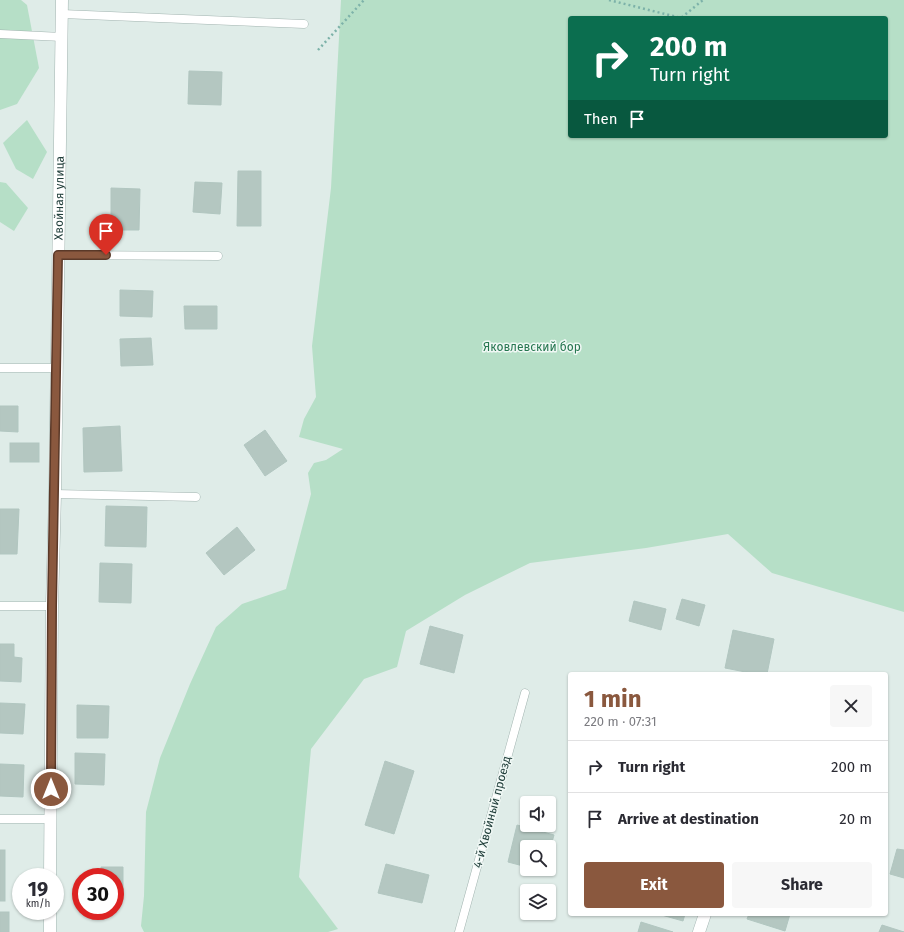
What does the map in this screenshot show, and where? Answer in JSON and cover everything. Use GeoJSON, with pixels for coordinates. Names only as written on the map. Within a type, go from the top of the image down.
{"type":"FeatureCollection","features":[{"type":"Feature","properties":{"kind":"street","name":"Хвойная улица"},"geometry":{"type":"LineString","coordinates":[[50,868],[52,606],[62,0]]}},
{"type":"Feature","properties":{"kind":"street"},"geometry":{"type":"LineString","coordinates":[[700,932],[704,916]]}},
{"type":"Feature","properties":{"kind":"street"},"geometry":{"type":"LineString","coordinates":[[50,920],[50,932]]}},
{"type":"Feature","properties":{"kind":"lane"},"geometry":{"type":"LineString","coordinates":[[62,14],[304,24]]}},
{"type":"Feature","properties":{"kind":"lane"},"geometry":{"type":"LineString","coordinates":[[0,34],[62,37]]}},
{"type":"Feature","properties":{"kind":"lane"},"geometry":{"type":"LineString","coordinates":[[58,255],[218,256]]}},
{"type":"Feature","properties":{"kind":"lane"},"geometry":{"type":"LineString","coordinates":[[0,368],[57,368]]}},
{"type":"Feature","properties":{"kind":"lane"},"geometry":{"type":"LineString","coordinates":[[55,494],[196,497]]}},
{"type":"Feature","properties":{"kind":"lane"},"geometry":{"type":"LineString","coordinates":[[0,606],[52,606]]}},
{"type":"Feature","properties":{"kind":"lane","name":"4-й Хвойный проезд"},"geometry":{"type":"LineString","coordinates":[[459,932],[525,693]]}},
{"type":"Feature","properties":{"kind":"lane"},"geometry":{"type":"LineString","coordinates":[[0,819],[51,819]]}},
{"type":"Feature","properties":{"kind":"path"},"geometry":{"type":"LineString","coordinates":[[318,50],[364,0]]}},
{"type":"Feature","properties":{"kind":"path"},"geometry":{"type":"LineString","coordinates":[[609,0],[673,16]]}},
{"type":"Feature","properties":{"kind":"path"},"geometry":{"type":"LineString","coordinates":[[683,16],[703,0]]}},
{"type":"Feature","properties":{"kind":"green space"},"geometry":{"type":"Polygon","coordinates":[[[0,0],[21,0],[27,5],[39,68],[17,104],[0,110],[0,0]]]}},
{"type":"Feature","properties":{"kind":"green space","name":"Яковлевский бор"},"geometry":{"type":"Polygon","coordinates":[[[341,0],[904,0],[904,612],[772,573],[728,534],[646,548],[530,563],[465,595],[406,631],[397,667],[364,679],[311,749],[299,877],[338,929],[328,932],[144,932],[141,926],[144,896],[146,812],[160,758],[190,684],[216,627],[242,604],[286,589],[311,494],[308,473],[314,463],[326,460],[343,449],[299,437],[304,419],[316,397],[312,346],[331,188],[341,0]]]}},
{"type":"Feature","properties":{"kind":"green space"},"geometry":{"type":"Polygon","coordinates":[[[27,120],[47,152],[33,179],[16,169],[3,143],[27,120]]]}},
{"type":"Feature","properties":{"kind":"green space"},"geometry":{"type":"Polygon","coordinates":[[[0,182],[6,183],[28,208],[14,231],[0,222],[0,182]]]}},
{"type":"Feature","properties":{"kind":"building"},"geometry":{"type":"Polygon","coordinates":[[[189,71],[222,72],[221,105],[188,104],[189,71]]]}},
{"type":"Feature","properties":{"kind":"building"},"geometry":{"type":"Polygon","coordinates":[[[238,171],[261,171],[261,226],[237,226],[238,171]]]}},
{"type":"Feature","properties":{"kind":"building"},"geometry":{"type":"Polygon","coordinates":[[[195,182],[222,183],[220,214],[193,212],[195,182]]]}},
{"type":"Feature","properties":{"kind":"building"},"geometry":{"type":"Polygon","coordinates":[[[111,188],[140,189],[139,230],[111,230],[111,188]]]}},
{"type":"Feature","properties":{"kind":"building"},"geometry":{"type":"Polygon","coordinates":[[[120,290],[153,291],[152,317],[120,316],[120,290]]]}},
{"type":"Feature","properties":{"kind":"building"},"geometry":{"type":"Polygon","coordinates":[[[184,306],[217,306],[217,329],[185,329],[184,306]]]}},
{"type":"Feature","properties":{"kind":"building"},"geometry":{"type":"Polygon","coordinates":[[[151,338],[153,365],[121,366],[120,339],[151,338]]]}},
{"type":"Feature","properties":{"kind":"building"},"geometry":{"type":"Polygon","coordinates":[[[0,406],[18,406],[18,432],[0,431],[0,406]]]}},
{"type":"Feature","properties":{"kind":"building"},"geometry":{"type":"Polygon","coordinates":[[[120,426],[122,471],[84,472],[83,428],[120,426]]]}},
{"type":"Feature","properties":{"kind":"building"},"geometry":{"type":"Polygon","coordinates":[[[265,430],[287,461],[265,476],[244,445],[265,430]]]}},
{"type":"Feature","properties":{"kind":"building"},"geometry":{"type":"Polygon","coordinates":[[[10,443],[39,443],[39,462],[10,462],[10,443]]]}},
{"type":"Feature","properties":{"kind":"building"},"geometry":{"type":"Polygon","coordinates":[[[106,506],[147,507],[146,547],[105,546],[106,506]]]}},
{"type":"Feature","properties":{"kind":"building"},"geometry":{"type":"Polygon","coordinates":[[[0,509],[19,509],[17,554],[0,554],[0,509]]]}},
{"type":"Feature","properties":{"kind":"building"},"geometry":{"type":"Polygon","coordinates":[[[237,527],[255,550],[224,575],[206,553],[237,527]]]}},
{"type":"Feature","properties":{"kind":"building"},"geometry":{"type":"Polygon","coordinates":[[[100,563],[132,564],[131,603],[99,602],[100,563]]]}},
{"type":"Feature","properties":{"kind":"building"},"geometry":{"type":"Polygon","coordinates":[[[682,599],[705,605],[699,626],[676,619],[682,599]]]}},
{"type":"Feature","properties":{"kind":"building"},"geometry":{"type":"Polygon","coordinates":[[[634,601],[666,609],[661,630],[629,621],[634,601]]]}},
{"type":"Feature","properties":{"kind":"building"},"geometry":{"type":"Polygon","coordinates":[[[430,626],[463,635],[454,673],[420,664],[430,626]]]}},
{"type":"Feature","properties":{"kind":"building"},"geometry":{"type":"Polygon","coordinates":[[[733,630],[774,639],[767,672],[746,672],[725,668],[733,630]]]}},
{"type":"Feature","properties":{"kind":"building"},"geometry":{"type":"Polygon","coordinates":[[[0,644],[14,644],[14,657],[22,658],[21,682],[0,681],[0,644]]]}},
{"type":"Feature","properties":{"kind":"building"},"geometry":{"type":"Polygon","coordinates":[[[0,703],[25,704],[23,734],[0,733],[0,703]]]}},
{"type":"Feature","properties":{"kind":"building"},"geometry":{"type":"Polygon","coordinates":[[[77,705],[109,706],[108,738],[77,738],[77,705]]]}},
{"type":"Feature","properties":{"kind":"building"},"geometry":{"type":"Polygon","coordinates":[[[75,753],[105,754],[104,785],[75,784],[75,753]]]}},
{"type":"Feature","properties":{"kind":"building"},"geometry":{"type":"Polygon","coordinates":[[[385,761],[414,771],[394,834],[365,825],[385,761]]]}},
{"type":"Feature","properties":{"kind":"building"},"geometry":{"type":"Polygon","coordinates":[[[0,764],[24,765],[23,797],[0,796],[0,764]]]}},
{"type":"Feature","properties":{"kind":"building"},"geometry":{"type":"Polygon","coordinates":[[[517,825],[520,826],[520,832],[543,832],[554,835],[553,840],[520,840],[520,865],[508,862],[517,825]]]}},
{"type":"Feature","properties":{"kind":"building"},"geometry":{"type":"Polygon","coordinates":[[[897,849],[904,850],[904,878],[890,874],[897,849]]]}},
{"type":"Feature","properties":{"kind":"building"},"geometry":{"type":"Polygon","coordinates":[[[0,850],[5,850],[5,901],[0,901],[0,850]]]}},
{"type":"Feature","properties":{"kind":"building"},"geometry":{"type":"Polygon","coordinates":[[[386,864],[429,875],[422,903],[378,893],[386,864]]]}},
{"type":"Feature","properties":{"kind":"building"},"geometry":{"type":"Polygon","coordinates":[[[101,867],[123,867],[123,868],[101,867]]]}},
{"type":"Feature","properties":{"kind":"building"},"geometry":{"type":"Polygon","coordinates":[[[0,912],[9,912],[9,932],[0,932],[0,912]]]}},
{"type":"Feature","properties":{"kind":"building"},"geometry":{"type":"Polygon","coordinates":[[[665,916],[684,916],[683,921],[665,916]]]}},
{"type":"Feature","properties":{"kind":"building"},"geometry":{"type":"Polygon","coordinates":[[[748,916],[789,916],[785,931],[747,919],[748,916]]]}},
{"type":"Feature","properties":{"kind":"building"},"geometry":{"type":"Polygon","coordinates":[[[641,922],[673,932],[638,932],[641,922]]]}},
{"type":"Feature","properties":{"kind":"building"},"geometry":{"type":"Polygon","coordinates":[[[882,925],[904,932],[879,932],[882,925]]]}},
{"type":"Feature","properties":{"kind":"route"},"geometry":{"type":"LineString","coordinates":[[51,789],[52,606],[58,255],[106,255]]}}]}
